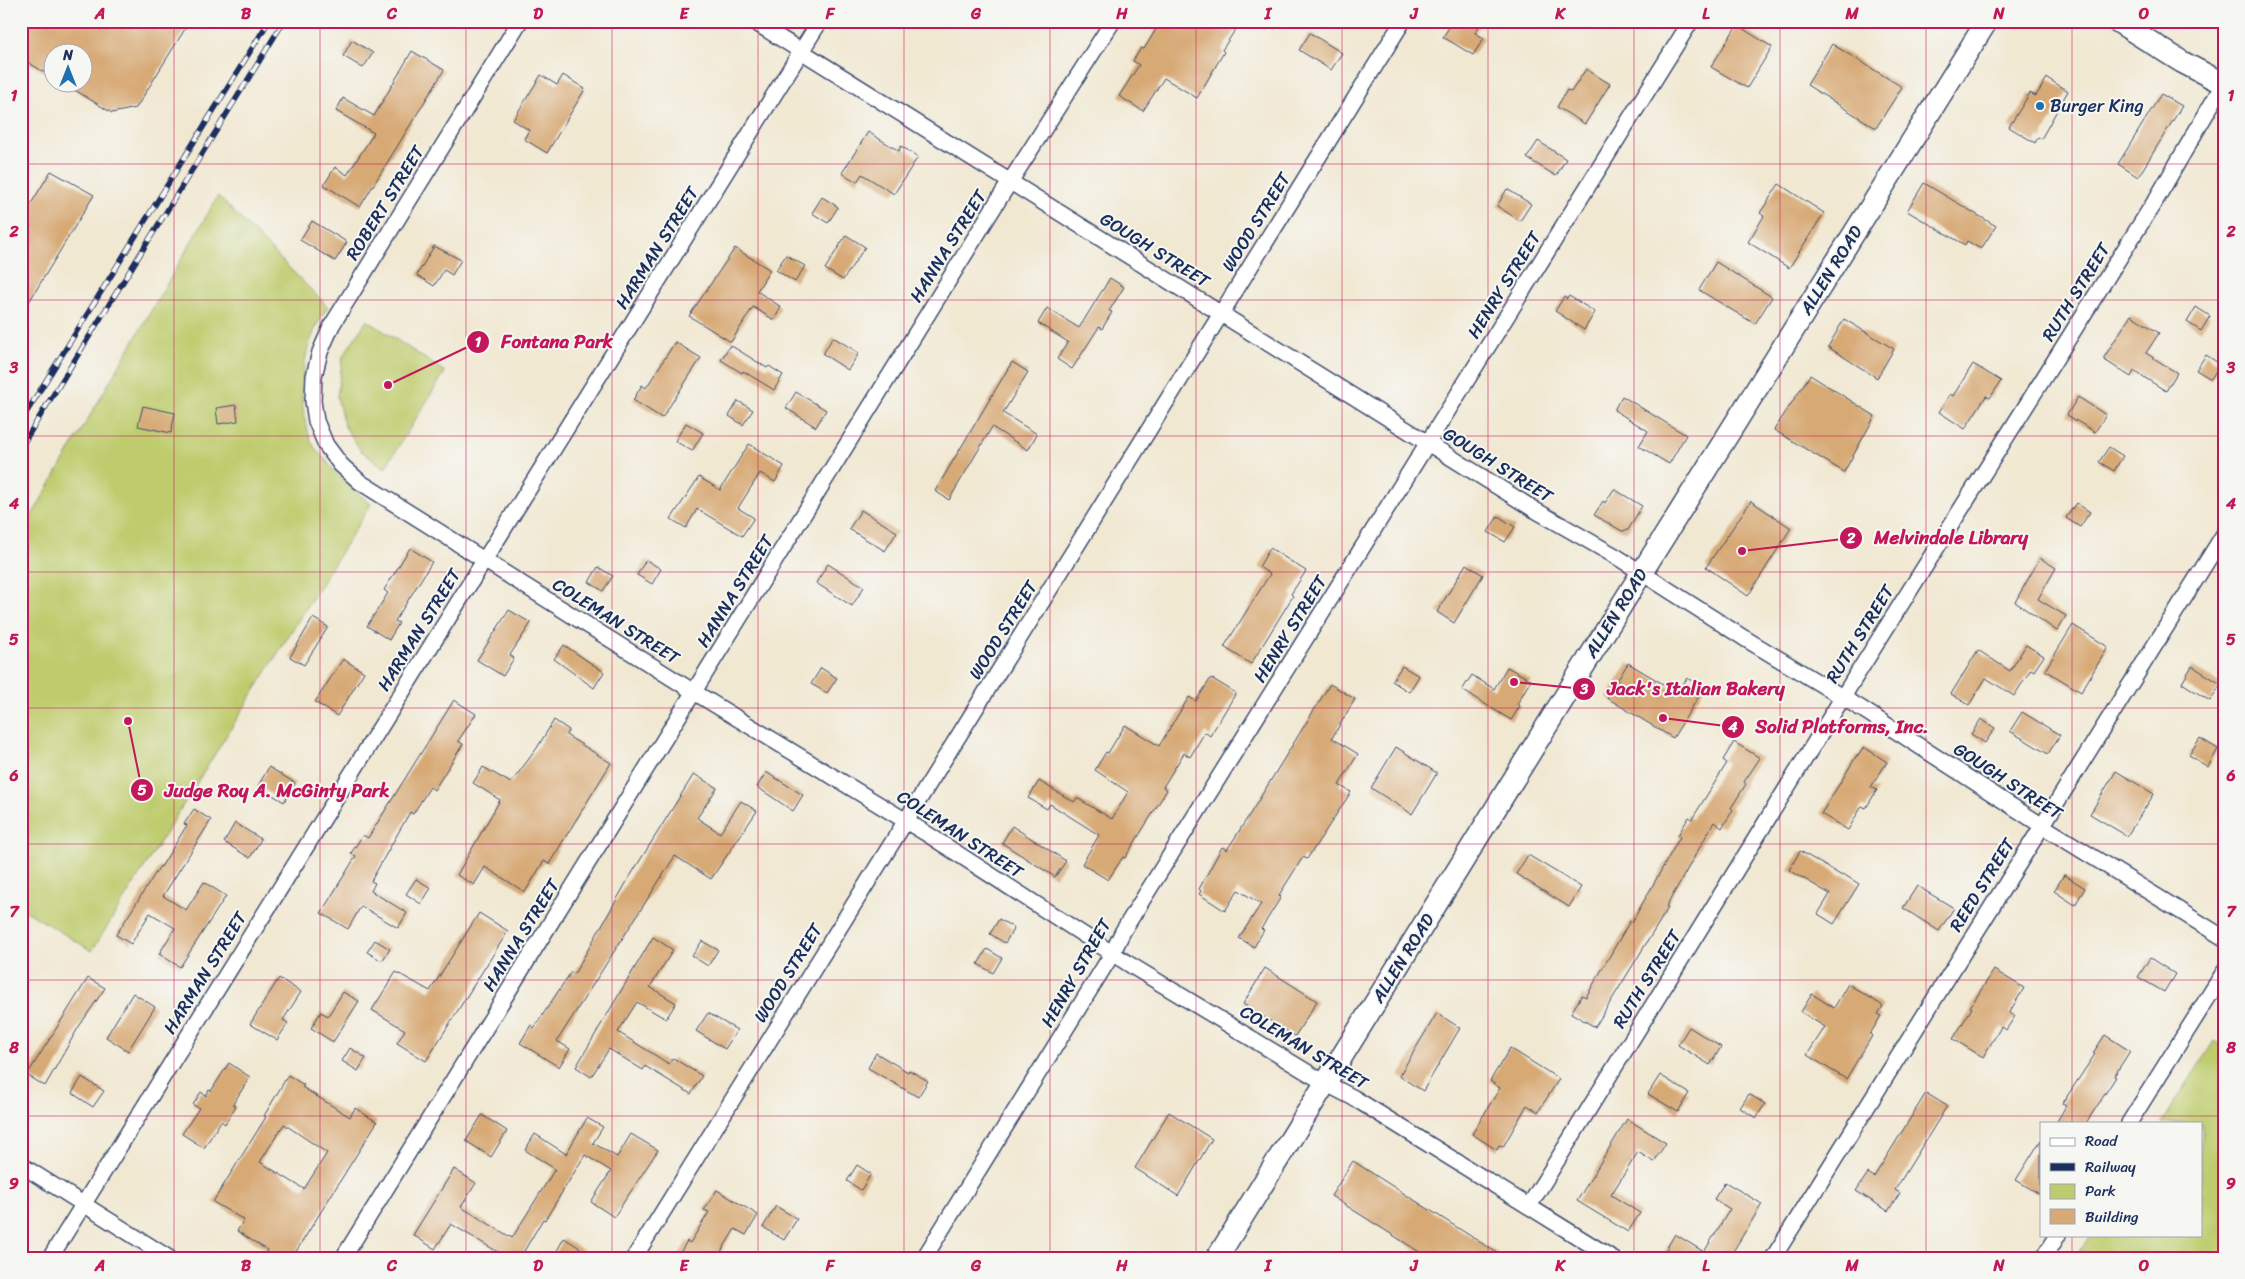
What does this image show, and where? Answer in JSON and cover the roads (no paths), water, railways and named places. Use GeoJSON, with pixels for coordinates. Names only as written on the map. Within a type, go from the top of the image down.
{"type":"FeatureCollection","features":[{"type":"Feature","properties":{"kind":"main road","name":"ALLEN ROAD"},"geometry":{"type":"LineString","coordinates":[[1217,1258],[1987,21]]}},
{"type":"Feature","properties":{"kind":"main road"},"geometry":{"type":"LineString","coordinates":[[2116,21],[2182,62],[2224,84]]}},
{"type":"Feature","properties":{"kind":"street","name":"ROBERT STREET"},"geometry":{"type":"LineString","coordinates":[[315,416],[313,401],[314,376],[320,352],[332,325],[520,21]]}},
{"type":"Feature","properties":{"kind":"street","name":"GOUGH STREET"},"geometry":{"type":"LineString","coordinates":[[753,21],[1222,313],[1428,444],[1535,510],[1617,557],[2041,825],[2224,938]]}},
{"type":"Feature","properties":{"kind":"street","name":"HARMAN STREET"},"geometry":{"type":"LineString","coordinates":[[50,1258],[820,21]]}},
{"type":"Feature","properties":{"kind":"street","name":"HANNA STREET"},"geometry":{"type":"LineString","coordinates":[[343,1258],[1010,182],[1113,21]]}},
{"type":"Feature","properties":{"kind":"street","name":"WOOD STREET"},"geometry":{"type":"LineString","coordinates":[[634,1258],[1403,21]]}},
{"type":"Feature","properties":{"kind":"street","name":"HENRY STREET"},"geometry":{"type":"LineString","coordinates":[[924,1258],[1112,954],[1123,931],[1691,21]]}},
{"type":"Feature","properties":{"kind":"street","name":"RUTH STREET"},"geometry":{"type":"LineString","coordinates":[[1529,1206],[1842,698],[2152,206],[2224,84]]}},
{"type":"Feature","properties":{"kind":"street","name":"COLEMAN STREET"},"geometry":{"type":"LineString","coordinates":[[315,416],[326,445],[341,466],[360,482],[694,692],[905,821],[1112,954],[1325,1083],[1354,1098],[1612,1258]]}},
{"type":"Feature","properties":{"kind":"street","name":"REED STREET"},"geometry":{"type":"LineString","coordinates":[[1773,1258],[2224,534]]}},
{"type":"Feature","properties":{"kind":"street"},"geometry":{"type":"LineString","coordinates":[[2130,1122],[2224,972]]}},
{"type":"Feature","properties":{"kind":"street"},"geometry":{"type":"LineString","coordinates":[[21,1165],[169,1258]]}},
{"type":"Feature","properties":{"kind":"street"},"geometry":{"type":"LineString","coordinates":[[2044,1258],[2057,1236]]}},
{"type":"Feature","properties":{"kind":"railway"},"geometry":{"type":"LineString","coordinates":[[21,421],[269,21]]}},
{"type":"Feature","properties":{"kind":"railway"},"geometry":{"type":"LineString","coordinates":[[21,447],[284,21]]}},
{"type":"Feature","properties":{"kind":"place","name":"Burger King"},"geometry":{"type":"Point","coordinates":[2040,106]}},
{"type":"Feature","properties":{"kind":"place","name":"Fontana Park"},"geometry":{"type":"Point","coordinates":[388,385]}},
{"type":"Feature","properties":{"kind":"place","name":"Melvindale Library"},"geometry":{"type":"Point","coordinates":[1742,551]}},
{"type":"Feature","properties":{"kind":"place","name":"Jack's Italian Bakery"},"geometry":{"type":"Point","coordinates":[1514,682]}},
{"type":"Feature","properties":{"kind":"place","name":"Solid Platforms, Inc."},"geometry":{"type":"Point","coordinates":[1663,718]}},
{"type":"Feature","properties":{"kind":"place","name":"Judge Roy A. McGinty Park"},"geometry":{"type":"Point","coordinates":[128,721]}}]}
